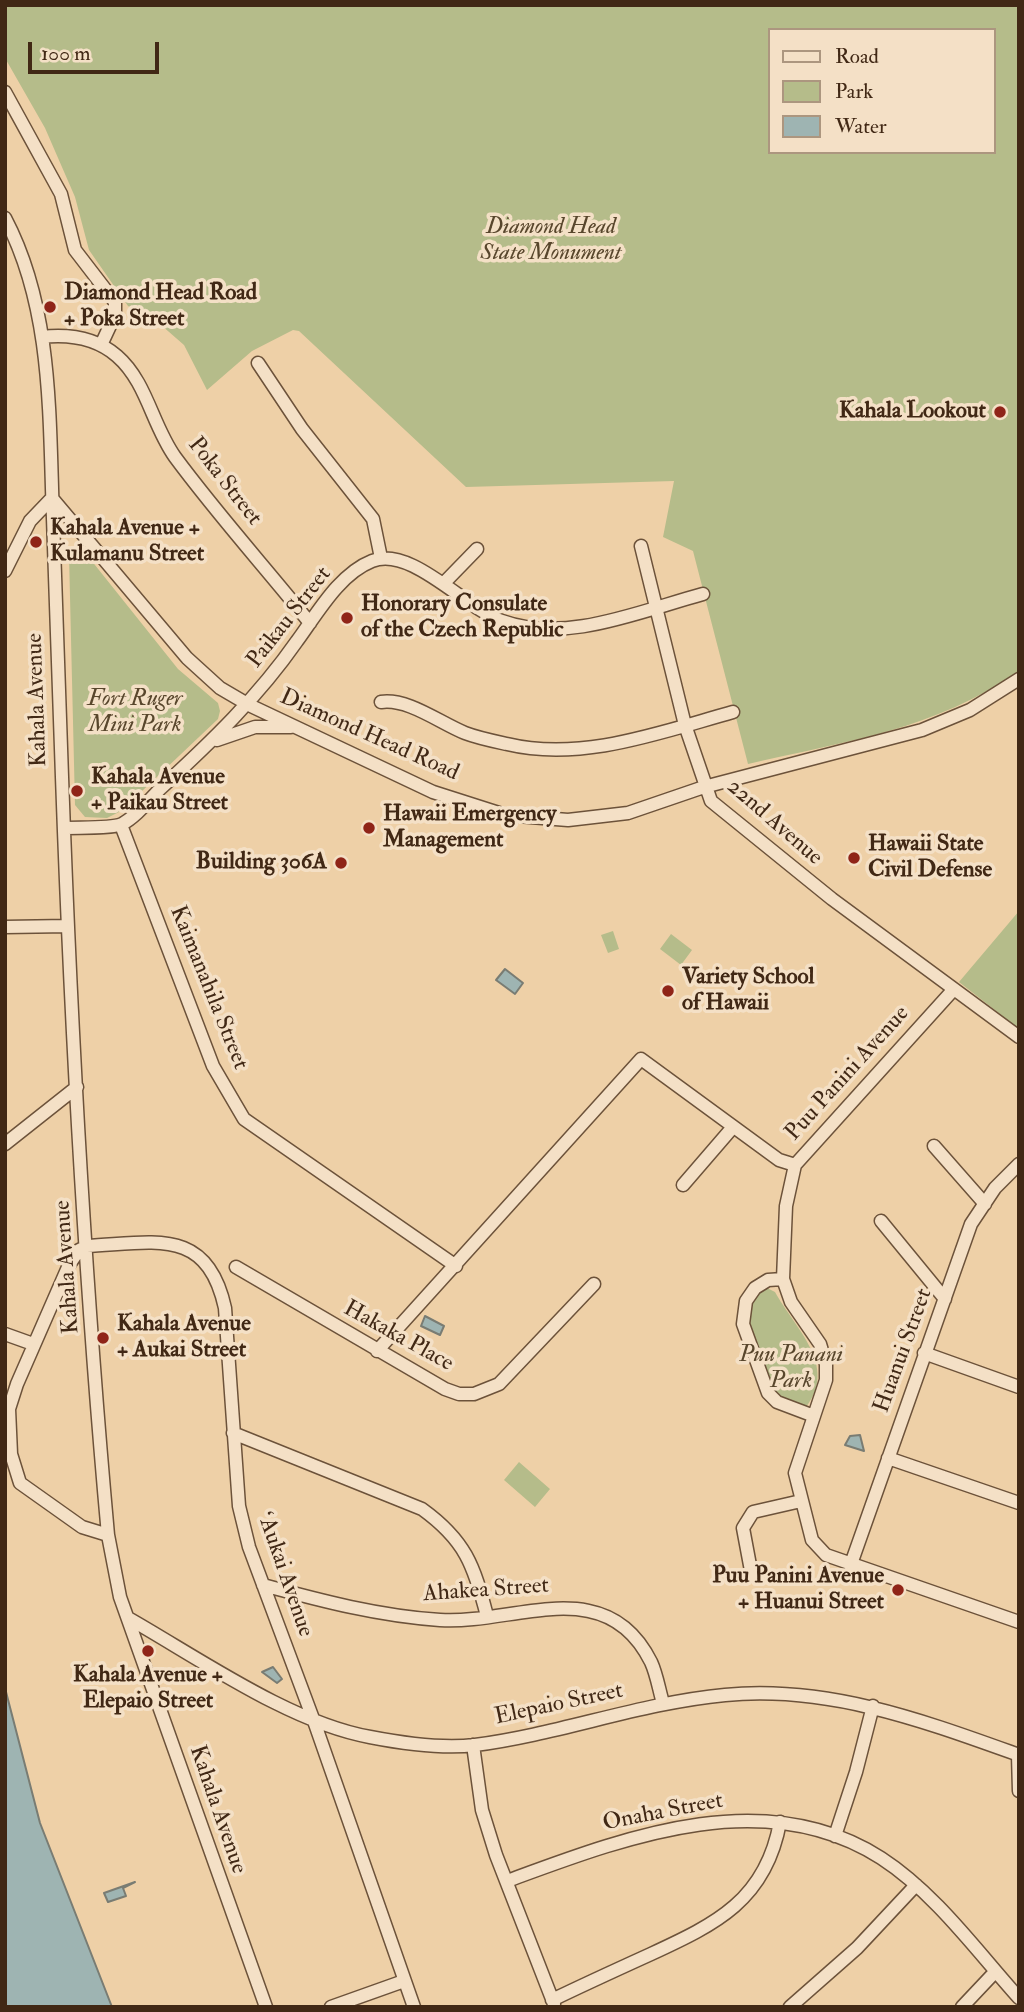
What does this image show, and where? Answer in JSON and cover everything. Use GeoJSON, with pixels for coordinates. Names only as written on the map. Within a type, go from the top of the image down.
{"type":"FeatureCollection","features":[{"type":"Feature","properties":{"kind":"street"},"geometry":{"type":"LineString","coordinates":[[5,92],[21,126],[58,188],[75,250],[115,302],[115,315],[101,345]]}},
{"type":"Feature","properties":{"kind":"street"},"geometry":{"type":"LineString","coordinates":[[5,218],[29,272],[42,337],[52,498],[30,521],[5,571]]}},
{"type":"Feature","properties":{"kind":"street","name":"Poka Street"},"geometry":{"type":"LineString","coordinates":[[42,337],[69,335],[101,345],[131,371],[173,455],[310,623]]}},
{"type":"Feature","properties":{"kind":"street"},"geometry":{"type":"LineString","coordinates":[[258,363],[302,429],[373,519],[378,532],[381,558],[406,563],[443,584],[472,608],[502,621],[555,631],[703,594]]}},
{"type":"Feature","properties":{"kind":"street","name":"Diamond Head Road"},"geometry":{"type":"LineString","coordinates":[[52,498],[187,658],[220,688],[249,705],[433,792],[505,815],[568,820],[628,813],[704,788],[922,730],[970,710],[1019,679]]}},
{"type":"Feature","properties":{"kind":"street","name":"Kahala Avenue"},"geometry":{"type":"LineString","coordinates":[[52,498],[68,926],[108,1535],[116,1578],[128,1618],[265,2007]]}},
{"type":"Feature","properties":{"kind":"street","name":"22nd Avenue"},"geometry":{"type":"LineString","coordinates":[[642,546],[685,725],[704,788],[711,801],[832,899],[1019,1037]]}},
{"type":"Feature","properties":{"kind":"street"},"geometry":{"type":"LineString","coordinates":[[443,584],[477,549]]}},
{"type":"Feature","properties":{"kind":"street","name":"Paikau Street"},"geometry":{"type":"LineString","coordinates":[[121,824],[249,705],[310,623],[355,571],[381,558]]}},
{"type":"Feature","properties":{"kind":"street"},"geometry":{"type":"LineString","coordinates":[[381,702],[400,703],[469,735],[526,748],[597,748],[733,712]]}},
{"type":"Feature","properties":{"kind":"street"},"geometry":{"type":"LineString","coordinates":[[211,743],[255,727],[295,727]]}},
{"type":"Feature","properties":{"kind":"street"},"geometry":{"type":"LineString","coordinates":[[64,828],[121,824]]}},
{"type":"Feature","properties":{"kind":"street","name":"Kaimanahila Street"},"geometry":{"type":"LineString","coordinates":[[121,824],[213,1066],[244,1119],[456,1266]]}},
{"type":"Feature","properties":{"kind":"street"},"geometry":{"type":"LineString","coordinates":[[5,927],[68,926]]}},
{"type":"Feature","properties":{"kind":"street","name":"Puu Panini Avenue"},"geometry":{"type":"LineString","coordinates":[[954,989],[795,1166],[786,1206],[783,1279],[791,1302],[820,1344],[826,1364],[826,1380],[795,1473],[813,1540],[826,1555],[1019,1622]]}},
{"type":"Feature","properties":{"kind":"street"},"geometry":{"type":"LineString","coordinates":[[377,1351],[641,1059],[779,1160],[795,1166]]}},
{"type":"Feature","properties":{"kind":"street"},"geometry":{"type":"LineString","coordinates":[[5,1144],[77,1087]]}},
{"type":"Feature","properties":{"kind":"street"},"geometry":{"type":"LineString","coordinates":[[683,1185],[733,1127]]}},
{"type":"Feature","properties":{"kind":"street"},"geometry":{"type":"LineString","coordinates":[[934,1146],[985,1204]]}},
{"type":"Feature","properties":{"kind":"street","name":"Huanui Street"},"geometry":{"type":"LineString","coordinates":[[851,1564],[971,1224],[1019,1164]]}},
{"type":"Feature","properties":{"kind":"street"},"geometry":{"type":"LineString","coordinates":[[881,1220],[945,1299]]}},
{"type":"Feature","properties":{"kind":"street","name":"ʻAukai Avenue"},"geometry":{"type":"LineString","coordinates":[[87,1246],[156,1243],[183,1246],[203,1259],[219,1279],[225,1308],[239,1506],[249,1547],[315,1724],[414,2007]]}},
{"type":"Feature","properties":{"kind":"street"},"geometry":{"type":"LineString","coordinates":[[87,1246],[79,1251],[69,1265],[11,1385],[11,1454],[20,1483],[82,1527],[108,1535]]}},
{"type":"Feature","properties":{"kind":"street","name":"Hakaka Place"},"geometry":{"type":"LineString","coordinates":[[236,1267],[377,1351],[459,1394],[487,1391],[510,1375],[594,1284]]}},
{"type":"Feature","properties":{"kind":"street"},"geometry":{"type":"LineString","coordinates":[[783,1279],[768,1280],[755,1288],[746,1301],[743,1324],[768,1393],[783,1405],[814,1416]]}},
{"type":"Feature","properties":{"kind":"street"},"geometry":{"type":"LineString","coordinates":[[5,1334],[33,1344]]}},
{"type":"Feature","properties":{"kind":"street"},"geometry":{"type":"LineString","coordinates":[[924,1353],[1019,1387]]}},
{"type":"Feature","properties":{"kind":"street"},"geometry":{"type":"LineString","coordinates":[[233,1433],[422,1510],[446,1526],[459,1541],[475,1572],[487,1616]]}},
{"type":"Feature","properties":{"kind":"street"},"geometry":{"type":"LineString","coordinates":[[888,1458],[1019,1503]]}},
{"type":"Feature","properties":{"kind":"street"},"geometry":{"type":"LineString","coordinates":[[752,1576],[743,1528],[753,1512],[801,1501]]}},
{"type":"Feature","properties":{"kind":"street","name":"Ahakea Street"},"geometry":{"type":"LineString","coordinates":[[263,1585],[380,1615],[444,1620],[565,1606],[586,1609],[612,1620],[632,1636],[652,1663],[663,1703]]}},
{"type":"Feature","properties":{"kind":"street","name":"Elepaio Street"},"geometry":{"type":"LineString","coordinates":[[128,1618],[315,1724],[370,1738],[473,1745],[663,1703],[727,1695],[786,1694],[873,1706],[1018,1755]]}},
{"type":"Feature","properties":{"kind":"street"},"geometry":{"type":"LineString","coordinates":[[835,1836],[856,1772],[873,1706]]}},
{"type":"Feature","properties":{"kind":"street"},"geometry":{"type":"LineString","coordinates":[[473,1745],[482,1810],[554,2003],[709,1927],[738,1906],[765,1869],[777,1840],[780,1822]]}},
{"type":"Feature","properties":{"kind":"street"},"geometry":{"type":"LineString","coordinates":[[1018,1755],[1019,1791]]}},
{"type":"Feature","properties":{"kind":"street","name":"Onaha Street"},"geometry":{"type":"LineString","coordinates":[[507,1881],[595,1848],[703,1822],[745,1819],[780,1822],[835,1836],[880,1857],[916,1885],[1019,1998]]}},
{"type":"Feature","properties":{"kind":"street"},"geometry":{"type":"LineString","coordinates":[[790,2007],[857,1948],[916,1885]]}},
{"type":"Feature","properties":{"kind":"street"},"geometry":{"type":"LineString","coordinates":[[961,2007],[995,1972]]}},
{"type":"Feature","properties":{"kind":"street"},"geometry":{"type":"LineString","coordinates":[[331,2007],[404,1981]]}},
{"type":"Feature","properties":{"kind":"green space","name":"Diamond Head State Monument"},"geometry":{"type":"Polygon","coordinates":[[[5,5],[1019,5],[1019,671],[987,691],[922,720],[855,740],[748,764],[693,551],[663,537],[674,481],[466,487],[299,331],[293,330],[252,351],[207,390],[184,345],[153,318],[128,306],[89,250],[75,197],[45,128],[5,58],[5,5]]]}},
{"type":"Feature","properties":{"kind":"green space","name":"Fort Ruger Mini Park"},"geometry":{"type":"Polygon","coordinates":[[[75,548],[83,550],[178,669],[218,703],[220,711],[218,719],[121,811],[107,818],[85,817],[75,805],[69,555],[75,548]]]}},
{"type":"Feature","properties":{"kind":"green space"},"geometry":{"type":"Polygon","coordinates":[[[1019,911],[1019,1029],[959,982],[1019,911]]]}},
{"type":"Feature","properties":{"kind":"green space"},"geometry":{"type":"Polygon","coordinates":[[[613,931],[619,949],[608,953],[601,935],[613,931]]]}},
{"type":"Feature","properties":{"kind":"green space"},"geometry":{"type":"Polygon","coordinates":[[[671,934],[692,950],[681,965],[660,949],[671,934]]]}},
{"type":"Feature","properties":{"kind":"green space","name":"Puu Panani Park"},"geometry":{"type":"Polygon","coordinates":[[[765,1287],[775,1292],[802,1333],[816,1362],[818,1377],[815,1392],[806,1407],[800,1408],[771,1393],[749,1332],[748,1307],[765,1287]]]}},
{"type":"Feature","properties":{"kind":"green space"},"geometry":{"type":"Polygon","coordinates":[[[519,1462],[550,1489],[535,1507],[504,1480],[519,1462]]]}},
{"type":"Feature","properties":{"kind":"water"},"geometry":{"type":"Polygon","coordinates":[[[505,969],[523,983],[515,994],[496,980],[505,969]]]}},
{"type":"Feature","properties":{"kind":"water"},"geometry":{"type":"Polygon","coordinates":[[[425,1316],[444,1326],[440,1335],[421,1326],[425,1316]]]}},
{"type":"Feature","properties":{"kind":"water"},"geometry":{"type":"Polygon","coordinates":[[[860,1435],[864,1451],[845,1445],[850,1436],[860,1435]]]}},
{"type":"Feature","properties":{"kind":"water"},"geometry":{"type":"Polygon","coordinates":[[[273,1667],[282,1679],[277,1683],[262,1672],[273,1667]]]}},
{"type":"Feature","properties":{"kind":"water"},"geometry":{"type":"Polygon","coordinates":[[[5,1688],[40,1823],[112,2007],[5,2007],[5,1688]]]}},
{"type":"Feature","properties":{"kind":"water"},"geometry":{"type":"Polygon","coordinates":[[[135,1882],[123,1888],[126,1896],[108,1902],[104,1893],[135,1882]]]}},
{"type":"Feature","properties":{"kind":"place","name":"Diamond Head Road + Poka Street"},"geometry":{"type":"Point","coordinates":[50,307]}},
{"type":"Feature","properties":{"kind":"place","name":"Kahala Lookout"},"geometry":{"type":"Point","coordinates":[1000,412]}},
{"type":"Feature","properties":{"kind":"place","name":"Kahala Avenue + Kulamanu Street"},"geometry":{"type":"Point","coordinates":[36,542]}},
{"type":"Feature","properties":{"kind":"place","name":"Honorary Consulate of the Czech Republic"},"geometry":{"type":"Point","coordinates":[347,618]}},
{"type":"Feature","properties":{"kind":"place","name":"Kahala Avenue + Paikau Street"},"geometry":{"type":"Point","coordinates":[77,791]}},
{"type":"Feature","properties":{"kind":"place","name":"Hawaii Emergency Management"},"geometry":{"type":"Point","coordinates":[369,828]}},
{"type":"Feature","properties":{"kind":"place","name":"Hawaii State Civil Defense"},"geometry":{"type":"Point","coordinates":[854,858]}},
{"type":"Feature","properties":{"kind":"place","name":"Building 306A"},"geometry":{"type":"Point","coordinates":[341,863]}},
{"type":"Feature","properties":{"kind":"place","name":"Variety School of Hawaii"},"geometry":{"type":"Point","coordinates":[668,991]}},
{"type":"Feature","properties":{"kind":"place","name":"Kahala Avenue + Aukai Street"},"geometry":{"type":"Point","coordinates":[103,1338]}},
{"type":"Feature","properties":{"kind":"place","name":"Puu Panini Avenue + Huanui Street"},"geometry":{"type":"Point","coordinates":[898,1590]}},
{"type":"Feature","properties":{"kind":"place","name":"Kahala Avenue + Elepaio Street"},"geometry":{"type":"Point","coordinates":[148,1651]}}]}
